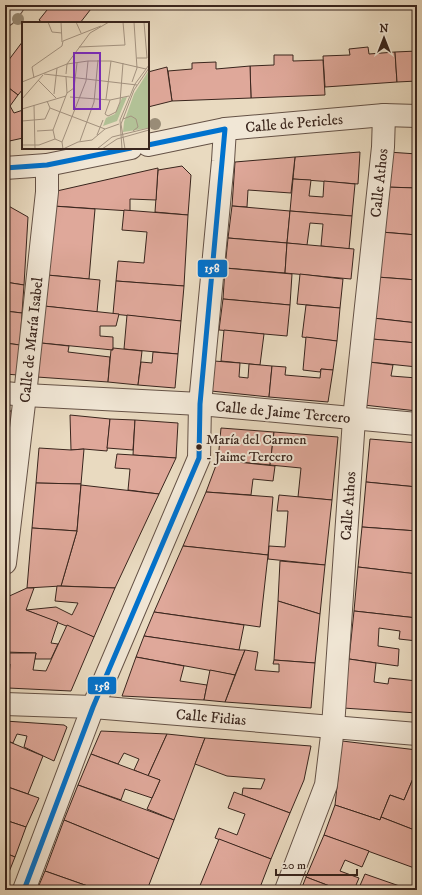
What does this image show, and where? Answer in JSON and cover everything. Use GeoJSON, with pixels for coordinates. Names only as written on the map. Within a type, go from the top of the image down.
{"type":"FeatureCollection","features":[{"type":"Feature","properties":{"kind":"street"},"geometry":{"type":"LineString","coordinates":[[5,15],[13,5]]}},
{"type":"Feature","properties":{"kind":"street","name":"Calle de Pericles"},"geometry":{"type":"LineString","coordinates":[[149,144],[225,129],[384,115],[417,116]]}},
{"type":"Feature","properties":{"kind":"street","name":"Calle Athos"},"geometry":{"type":"LineString","coordinates":[[286,890],[326,785],[333,727],[354,419],[383,147],[384,115]]}},
{"type":"Feature","properties":{"kind":"street"},"geometry":{"type":"LineString","coordinates":[[24,890],[94,708],[199,458],[200,404],[223,168],[225,129]]}},
{"type":"Feature","properties":{"kind":"street"},"geometry":{"type":"LineString","coordinates":[[5,168],[47,165],[126,149]]}},
{"type":"Feature","properties":{"kind":"street","name":"Calle de María Isabel"},"geometry":{"type":"LineString","coordinates":[[5,563],[15,394],[47,192],[47,165]]}},
{"type":"Feature","properties":{"kind":"street","name":"Calle de Jaime Tercero"},"geometry":{"type":"LineString","coordinates":[[15,394],[200,404],[417,424]]}},
{"type":"Feature","properties":{"kind":"street","name":"Calle Fidias"},"geometry":{"type":"LineString","coordinates":[[5,704],[94,708],[417,734]]}},
{"type":"Feature","properties":{"kind":"building"},"geometry":{"type":"Polygon","coordinates":[[[51,5],[94,5],[81,22],[42,22],[39,20],[51,5]]]}},
{"type":"Feature","properties":{"kind":"building"},"geometry":{"type":"Polygon","coordinates":[[[22,42],[22,90],[18,95],[5,85],[5,65],[22,42]]]}},
{"type":"Feature","properties":{"kind":"building"},"geometry":{"type":"Polygon","coordinates":[[[368,47],[369,54],[395,52],[397,82],[325,87],[323,56],[350,55],[349,49],[368,47]]]}},
{"type":"Feature","properties":{"kind":"building"},"geometry":{"type":"Polygon","coordinates":[[[417,51],[417,81],[397,82],[395,52],[417,51]]]}},
{"type":"Feature","properties":{"kind":"building"},"geometry":{"type":"Polygon","coordinates":[[[274,55],[293,55],[293,61],[323,60],[325,95],[251,98],[250,66],[274,65],[274,55]]]}},
{"type":"Feature","properties":{"kind":"building"},"geometry":{"type":"Polygon","coordinates":[[[216,62],[216,69],[250,66],[251,98],[172,101],[168,71],[192,69],[192,63],[216,62]]]}},
{"type":"Feature","properties":{"kind":"building"},"geometry":{"type":"Polygon","coordinates":[[[167,67],[172,101],[149,107],[149,72],[167,67]]]}},
{"type":"Feature","properties":{"kind":"building"},"geometry":{"type":"Polygon","coordinates":[[[5,85],[18,95],[10,106],[14,113],[22,110],[22,138],[5,142],[5,85]]]}},
{"type":"Feature","properties":{"kind":"building"},"geometry":{"type":"Polygon","coordinates":[[[360,152],[358,184],[293,179],[295,157],[360,152]]]}},
{"type":"Feature","properties":{"kind":"building"},"geometry":{"type":"Polygon","coordinates":[[[388,152],[417,154],[417,188],[385,187],[388,152]]]}},
{"type":"Feature","properties":{"kind":"building"},"geometry":{"type":"Polygon","coordinates":[[[295,157],[291,193],[248,190],[247,207],[232,206],[235,162],[295,157]]]}},
{"type":"Feature","properties":{"kind":"building"},"geometry":{"type":"Polygon","coordinates":[[[182,166],[191,175],[188,215],[155,212],[158,170],[182,166]]]}},
{"type":"Feature","properties":{"kind":"building"},"geometry":{"type":"Polygon","coordinates":[[[158,168],[156,200],[130,199],[130,211],[53,206],[48,193],[158,168]]]}},
{"type":"Feature","properties":{"kind":"building"},"geometry":{"type":"Polygon","coordinates":[[[293,179],[311,180],[309,196],[323,197],[324,181],[355,184],[352,216],[290,211],[293,179]]]}},
{"type":"Feature","properties":{"kind":"building"},"geometry":{"type":"Polygon","coordinates":[[[385,187],[417,188],[417,235],[381,232],[385,187]]]}},
{"type":"Feature","properties":{"kind":"building"},"geometry":{"type":"Polygon","coordinates":[[[5,204],[28,217],[24,285],[5,282],[5,204]]]}},
{"type":"Feature","properties":{"kind":"building"},"geometry":{"type":"Polygon","coordinates":[[[53,206],[95,209],[89,279],[47,275],[53,206]]]}},
{"type":"Feature","properties":{"kind":"building"},"geometry":{"type":"Polygon","coordinates":[[[232,206],[290,211],[287,243],[228,238],[232,206]]]}},
{"type":"Feature","properties":{"kind":"building"},"geometry":{"type":"Polygon","coordinates":[[[124,210],[188,215],[184,286],[116,281],[118,261],[144,263],[147,232],[122,230],[124,210]]]}},
{"type":"Feature","properties":{"kind":"building"},"geometry":{"type":"Polygon","coordinates":[[[290,211],[352,216],[349,249],[321,246],[323,224],[310,223],[307,245],[287,243],[290,211]]]}},
{"type":"Feature","properties":{"kind":"building"},"geometry":{"type":"Polygon","coordinates":[[[381,232],[417,235],[417,280],[377,277],[381,232]]]}},
{"type":"Feature","properties":{"kind":"building"},"geometry":{"type":"Polygon","coordinates":[[[228,238],[287,243],[285,273],[225,268],[228,238]]]}},
{"type":"Feature","properties":{"kind":"building"},"geometry":{"type":"Polygon","coordinates":[[[287,243],[354,249],[351,279],[285,273],[287,243]]]}},
{"type":"Feature","properties":{"kind":"building"},"geometry":{"type":"Polygon","coordinates":[[[225,268],[292,274],[290,305],[223,299],[225,268]]]}},
{"type":"Feature","properties":{"kind":"building"},"geometry":{"type":"Polygon","coordinates":[[[300,274],[343,279],[340,308],[297,304],[300,274]]]}},
{"type":"Feature","properties":{"kind":"building"},"geometry":{"type":"Polygon","coordinates":[[[47,275],[100,280],[97,312],[44,306],[47,275]]]}},
{"type":"Feature","properties":{"kind":"building"},"geometry":{"type":"Polygon","coordinates":[[[377,277],[417,280],[417,323],[373,318],[377,277]]]}},
{"type":"Feature","properties":{"kind":"building"},"geometry":{"type":"Polygon","coordinates":[[[116,281],[184,286],[181,321],[113,314],[116,281]]]}},
{"type":"Feature","properties":{"kind":"building"},"geometry":{"type":"Polygon","coordinates":[[[5,282],[24,285],[22,313],[5,311],[5,282]]]}},
{"type":"Feature","properties":{"kind":"building"},"geometry":{"type":"Polygon","coordinates":[[[223,299],[290,305],[287,336],[219,330],[223,299]]]}},
{"type":"Feature","properties":{"kind":"building"},"geometry":{"type":"Polygon","coordinates":[[[306,305],[340,308],[337,341],[302,337],[306,305]]]}},
{"type":"Feature","properties":{"kind":"building"},"geometry":{"type":"Polygon","coordinates":[[[44,306],[119,314],[116,326],[100,326],[100,336],[113,337],[113,350],[41,343],[44,306]]]}},
{"type":"Feature","properties":{"kind":"building"},"geometry":{"type":"Polygon","coordinates":[[[5,311],[22,313],[20,345],[5,343],[5,311]]]}},
{"type":"Feature","properties":{"kind":"building"},"geometry":{"type":"Polygon","coordinates":[[[127,315],[181,321],[178,354],[124,349],[127,315]]]}},
{"type":"Feature","properties":{"kind":"building"},"geometry":{"type":"Polygon","coordinates":[[[373,318],[417,323],[417,343],[372,339],[373,318]]]}},
{"type":"Feature","properties":{"kind":"building"},"geometry":{"type":"Polygon","coordinates":[[[224,330],[264,334],[260,365],[221,361],[224,330]]]}},
{"type":"Feature","properties":{"kind":"building"},"geometry":{"type":"Polygon","coordinates":[[[306,337],[337,341],[333,370],[321,369],[320,372],[303,370],[306,337]]]}},
{"type":"Feature","properties":{"kind":"building"},"geometry":{"type":"Polygon","coordinates":[[[372,339],[417,343],[417,367],[369,362],[372,339]]]}},
{"type":"Feature","properties":{"kind":"building"},"geometry":{"type":"Polygon","coordinates":[[[5,343],[20,345],[18,375],[5,374],[5,343]]]}},
{"type":"Feature","properties":{"kind":"building"},"geometry":{"type":"Polygon","coordinates":[[[41,343],[69,346],[68,352],[110,357],[108,382],[37,377],[41,343]]]}},
{"type":"Feature","properties":{"kind":"building"},"geometry":{"type":"Polygon","coordinates":[[[113,348],[142,351],[138,385],[108,382],[111,350],[113,350],[113,348]]]}},
{"type":"Feature","properties":{"kind":"building"},"geometry":{"type":"Polygon","coordinates":[[[153,352],[178,354],[175,388],[138,385],[141,362],[152,363],[153,352]]]}},
{"type":"Feature","properties":{"kind":"building"},"geometry":{"type":"Polygon","coordinates":[[[214,361],[240,363],[239,377],[248,378],[249,364],[272,366],[269,397],[211,391],[214,361]]]}},
{"type":"Feature","properties":{"kind":"building"},"geometry":{"type":"Polygon","coordinates":[[[369,362],[393,365],[391,376],[417,378],[417,411],[364,405],[369,362]]]}},
{"type":"Feature","properties":{"kind":"building"},"geometry":{"type":"Polygon","coordinates":[[[272,366],[286,367],[285,375],[320,378],[321,369],[333,370],[328,402],[269,397],[272,366]]]}},
{"type":"Feature","properties":{"kind":"building"},"geometry":{"type":"Polygon","coordinates":[[[5,411],[12,411],[10,442],[5,442],[5,411]]]}},
{"type":"Feature","properties":{"kind":"building"},"geometry":{"type":"Polygon","coordinates":[[[70,415],[110,419],[107,451],[84,449],[71,450],[70,415]]]}},
{"type":"Feature","properties":{"kind":"building"},"geometry":{"type":"Polygon","coordinates":[[[110,419],[135,420],[133,450],[107,448],[110,419]]]}},
{"type":"Feature","properties":{"kind":"building"},"geometry":{"type":"Polygon","coordinates":[[[135,420],[178,423],[176,458],[133,455],[135,420]]]}},
{"type":"Feature","properties":{"kind":"building"},"geometry":{"type":"Polygon","coordinates":[[[221,428],[274,432],[270,465],[218,460],[221,428]]]}},
{"type":"Feature","properties":{"kind":"building"},"geometry":{"type":"Polygon","coordinates":[[[274,432],[338,437],[332,500],[298,497],[301,468],[270,465],[274,432]]]}},
{"type":"Feature","properties":{"kind":"building"},"geometry":{"type":"Polygon","coordinates":[[[370,439],[417,443],[417,487],[366,482],[370,439]]]}},
{"type":"Feature","properties":{"kind":"building"},"geometry":{"type":"Polygon","coordinates":[[[5,442],[10,442],[5,473],[5,442]]]}},
{"type":"Feature","properties":{"kind":"building"},"geometry":{"type":"Polygon","coordinates":[[[39,448],[71,450],[84,449],[81,484],[36,483],[39,448]]]}},
{"type":"Feature","properties":{"kind":"building"},"geometry":{"type":"Polygon","coordinates":[[[117,454],[176,458],[159,494],[128,490],[130,469],[115,468],[117,454]]]}},
{"type":"Feature","properties":{"kind":"building"},"geometry":{"type":"Polygon","coordinates":[[[218,460],[275,466],[273,481],[253,479],[251,495],[206,492],[218,460]]]}},
{"type":"Feature","properties":{"kind":"building"},"geometry":{"type":"Polygon","coordinates":[[[366,482],[417,487],[417,531],[362,527],[366,482]]]}},
{"type":"Feature","properties":{"kind":"building"},"geometry":{"type":"Polygon","coordinates":[[[36,483],[81,484],[77,531],[32,528],[36,483]]]}},
{"type":"Feature","properties":{"kind":"building"},"geometry":{"type":"Polygon","coordinates":[[[81,485],[159,494],[115,588],[61,586],[77,531],[81,485]]]}},
{"type":"Feature","properties":{"kind":"building"},"geometry":{"type":"Polygon","coordinates":[[[206,492],[273,497],[268,555],[183,546],[206,492]]]}},
{"type":"Feature","properties":{"kind":"building"},"geometry":{"type":"Polygon","coordinates":[[[279,495],[332,500],[325,565],[268,559],[269,546],[285,547],[288,511],[277,511],[279,495]]]}},
{"type":"Feature","properties":{"kind":"building"},"geometry":{"type":"Polygon","coordinates":[[[362,527],[417,531],[417,574],[358,567],[362,527]]]}},
{"type":"Feature","properties":{"kind":"building"},"geometry":{"type":"Polygon","coordinates":[[[32,528],[77,531],[61,586],[27,588],[32,528]]]}},
{"type":"Feature","properties":{"kind":"building"},"geometry":{"type":"Polygon","coordinates":[[[183,546],[268,555],[260,627],[154,612],[183,546]]]}},
{"type":"Feature","properties":{"kind":"building"},"geometry":{"type":"Polygon","coordinates":[[[280,561],[325,565],[320,614],[278,601],[280,561]]]}},
{"type":"Feature","properties":{"kind":"building"},"geometry":{"type":"Polygon","coordinates":[[[358,567],[417,574],[417,618],[354,611],[358,567]]]}},
{"type":"Feature","properties":{"kind":"building"},"geometry":{"type":"Polygon","coordinates":[[[57,586],[115,588],[94,637],[26,610],[56,607],[72,615],[78,603],[55,601],[57,586]]]}},
{"type":"Feature","properties":{"kind":"building"},"geometry":{"type":"Polygon","coordinates":[[[27,588],[34,588],[26,610],[58,622],[51,643],[58,644],[51,659],[35,659],[36,653],[5,652],[5,598],[27,588]]]}},
{"type":"Feature","properties":{"kind":"building"},"geometry":{"type":"Polygon","coordinates":[[[278,601],[320,614],[315,663],[274,660],[278,601]]]}},
{"type":"Feature","properties":{"kind":"building"},"geometry":{"type":"Polygon","coordinates":[[[354,611],[417,618],[417,641],[399,639],[400,631],[379,628],[378,646],[399,649],[398,666],[349,659],[354,611]]]}},
{"type":"Feature","properties":{"kind":"building"},"geometry":{"type":"Polygon","coordinates":[[[154,612],[244,625],[239,650],[144,636],[154,612]]]}},
{"type":"Feature","properties":{"kind":"building"},"geometry":{"type":"Polygon","coordinates":[[[67,625],[94,637],[71,691],[8,688],[9,653],[36,653],[33,670],[46,671],[67,625]]]}},
{"type":"Feature","properties":{"kind":"building"},"geometry":{"type":"Polygon","coordinates":[[[144,636],[245,650],[235,675],[136,657],[144,636]]]}},
{"type":"Feature","properties":{"kind":"building"},"geometry":{"type":"Polygon","coordinates":[[[245,650],[258,652],[255,670],[279,672],[279,664],[273,664],[274,660],[315,663],[311,708],[225,702],[245,650]]]}},
{"type":"Feature","properties":{"kind":"building"},"geometry":{"type":"Polygon","coordinates":[[[136,657],[184,666],[180,681],[207,685],[204,700],[122,696],[136,657]]]}},
{"type":"Feature","properties":{"kind":"building"},"geometry":{"type":"Polygon","coordinates":[[[349,659],[376,663],[374,682],[388,684],[389,678],[417,681],[417,713],[343,708],[349,659]]]}},
{"type":"Feature","properties":{"kind":"building"},"geometry":{"type":"Polygon","coordinates":[[[5,664],[10,664],[8,688],[5,688],[5,664]]]}},
{"type":"Feature","properties":{"kind":"building"},"geometry":{"type":"Polygon","coordinates":[[[210,670],[235,675],[225,702],[204,700],[210,670]]]}},
{"type":"Feature","properties":{"kind":"building"},"geometry":{"type":"Polygon","coordinates":[[[5,721],[64,725],[67,727],[54,761],[24,747],[27,736],[17,734],[13,743],[5,740],[5,721]]]}},
{"type":"Feature","properties":{"kind":"building"},"geometry":{"type":"Polygon","coordinates":[[[101,731],[167,734],[148,776],[134,770],[139,759],[124,753],[118,764],[91,754],[101,731]]]}},
{"type":"Feature","properties":{"kind":"building"},"geometry":{"type":"Polygon","coordinates":[[[167,734],[205,738],[174,820],[147,809],[160,780],[148,776],[167,734]]]}},
{"type":"Feature","properties":{"kind":"building"},"geometry":{"type":"Polygon","coordinates":[[[205,738],[311,746],[304,780],[290,813],[242,795],[243,788],[261,789],[265,779],[227,776],[195,764],[205,738]]]}},
{"type":"Feature","properties":{"kind":"building"},"geometry":{"type":"Polygon","coordinates":[[[5,740],[43,756],[28,794],[5,786],[5,740]]]}},
{"type":"Feature","properties":{"kind":"building"},"geometry":{"type":"Polygon","coordinates":[[[342,741],[417,750],[417,769],[404,800],[390,795],[380,820],[335,805],[342,741]]]}},
{"type":"Feature","properties":{"kind":"building"},"geometry":{"type":"Polygon","coordinates":[[[91,754],[160,780],[152,798],[125,789],[121,800],[78,785],[91,754]]]}},
{"type":"Feature","properties":{"kind":"building"},"geometry":{"type":"Polygon","coordinates":[[[417,769],[417,831],[381,817],[390,795],[404,800],[417,769]]]}},
{"type":"Feature","properties":{"kind":"building"},"geometry":{"type":"Polygon","coordinates":[[[78,785],[174,820],[159,859],[64,820],[78,785]]]}},
{"type":"Feature","properties":{"kind":"building"},"geometry":{"type":"Polygon","coordinates":[[[5,786],[39,798],[26,827],[5,820],[5,786]]]}},
{"type":"Feature","properties":{"kind":"building"},"geometry":{"type":"Polygon","coordinates":[[[234,792],[290,813],[271,859],[215,838],[219,828],[237,835],[245,814],[228,808],[234,792]]]}},
{"type":"Feature","properties":{"kind":"building"},"geometry":{"type":"Polygon","coordinates":[[[335,805],[380,820],[381,817],[417,831],[417,869],[324,835],[335,805]]]}},
{"type":"Feature","properties":{"kind":"building"},"geometry":{"type":"Polygon","coordinates":[[[5,820],[26,827],[15,857],[5,853],[5,820]]]}},
{"type":"Feature","properties":{"kind":"building"},"geometry":{"type":"Polygon","coordinates":[[[64,820],[159,859],[147,890],[99,890],[45,871],[64,820]]]}},
{"type":"Feature","properties":{"kind":"building"},"geometry":{"type":"Polygon","coordinates":[[[324,835],[369,851],[362,867],[345,860],[340,871],[359,878],[354,890],[340,890],[306,877],[324,835]]]}},
{"type":"Feature","properties":{"kind":"building"},"geometry":{"type":"Polygon","coordinates":[[[219,839],[271,859],[259,890],[205,890],[199,888],[219,839]]]}},
{"type":"Feature","properties":{"kind":"building"},"geometry":{"type":"Polygon","coordinates":[[[5,853],[15,857],[5,882],[5,853]]]}},
{"type":"Feature","properties":{"kind":"building"},"geometry":{"type":"Polygon","coordinates":[[[45,871],[99,890],[37,890],[45,871]]]}},
{"type":"Feature","properties":{"kind":"building"},"geometry":{"type":"Polygon","coordinates":[[[365,874],[411,890],[358,890],[365,874]]]}},
{"type":"Feature","properties":{"kind":"building"},"geometry":{"type":"Polygon","coordinates":[[[306,877],[340,890],[301,890],[306,877]]]}},
{"type":"Feature","properties":{"kind":"transit line","name":"158"},"geometry":{"type":"LineString","coordinates":[[24,890],[93,707],[199,458],[200,404],[225,129],[149,145]]}},
{"type":"Feature","properties":{"kind":"transit line","name":"158"},"geometry":{"type":"LineString","coordinates":[[5,168],[47,165],[126,149]]}},
{"type":"Feature","properties":{"kind":"place","name":"María del Carmen - Jaime Tercero"},"geometry":{"type":"Point","coordinates":[199,447]}}]}
